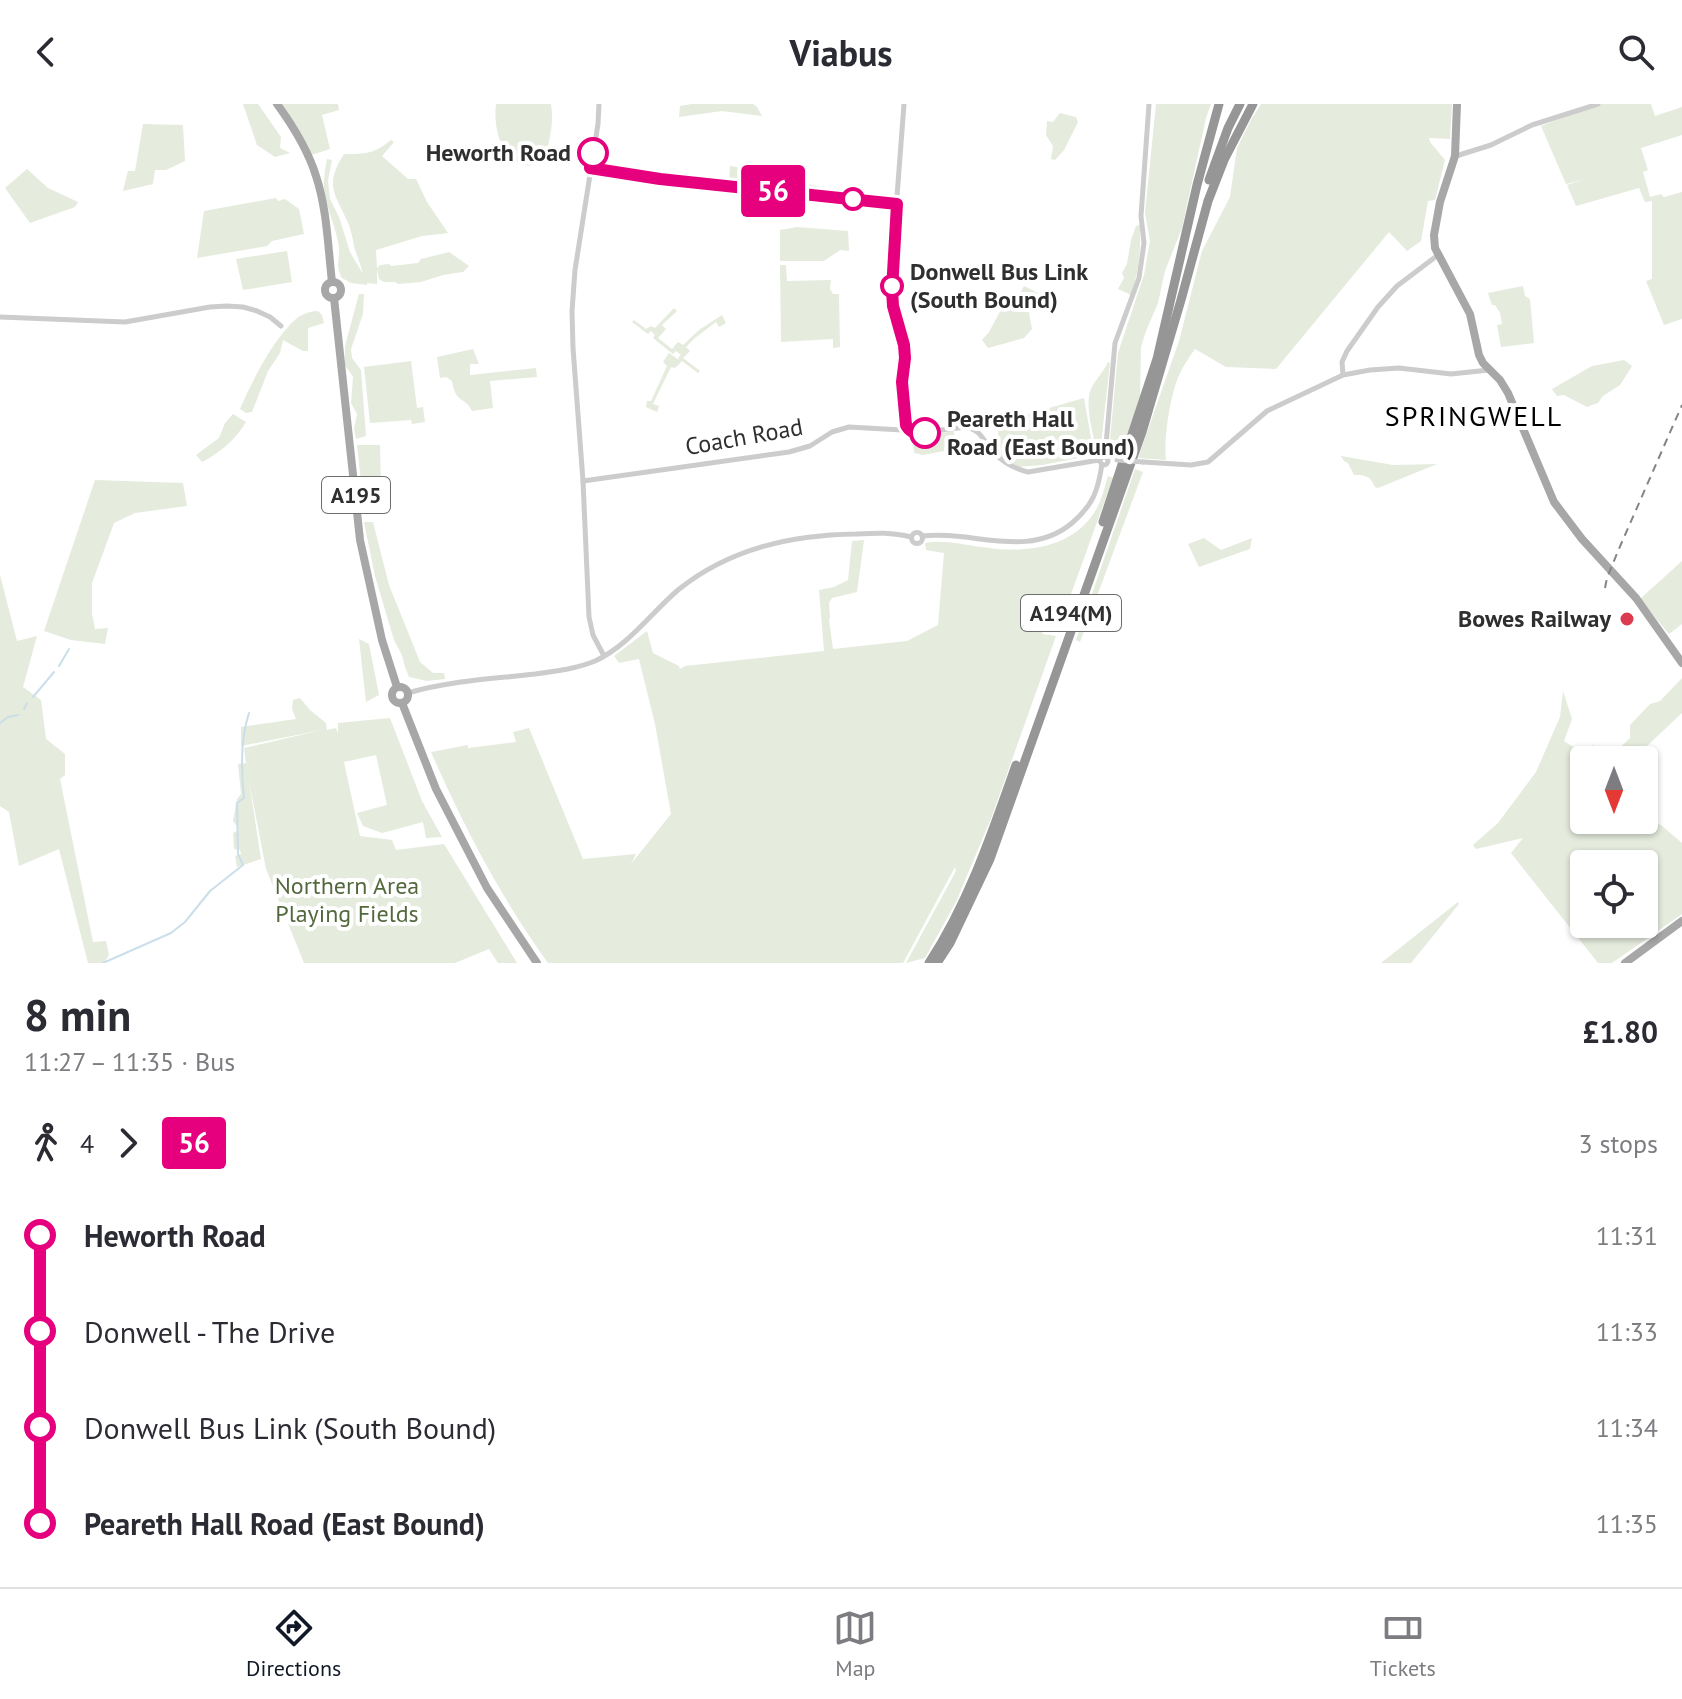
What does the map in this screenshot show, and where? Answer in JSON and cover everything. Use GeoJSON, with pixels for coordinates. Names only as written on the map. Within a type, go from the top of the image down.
{"type":"FeatureCollection","features":[{"type":"Feature","properties":{"kind":"highway","name":"A194(M)"},"geometry":{"type":"LineString","coordinates":[[929,963],[945,940],[983,857],[1136,427],[1157,359],[1219,104]]}},
{"type":"Feature","properties":{"kind":"highway","name":"A194(M)"},"geometry":{"type":"LineString","coordinates":[[1182,252],[1213,150],[1233,104]]}},
{"type":"Feature","properties":{"kind":"highway","name":"A194(M)"},"geometry":{"type":"LineString","coordinates":[[1181,300],[1206,189],[1240,104]]}},
{"type":"Feature","properties":{"kind":"highway","name":"A194(M)"},"geometry":{"type":"LineString","coordinates":[[937,963],[950,943],[990,859],[1142,432],[1204,212],[1215,181],[1253,104]]}},
{"type":"Feature","properties":{"kind":"main road","name":"A195"},"geometry":{"type":"LineString","coordinates":[[277,104],[304,146],[317,178],[332,282],[326,286],[325,292],[334,298],[360,540],[382,640],[397,687]]}},
{"type":"Feature","properties":{"kind":"main road"},"geometry":{"type":"LineString","coordinates":[[1457,104],[1455,156],[1440,202],[1435,248],[1470,314],[1479,355],[1508,393],[1554,502],[1582,539],[1636,598],[1682,663]]}},
{"type":"Feature","properties":{"kind":"main road"},"geometry":{"type":"LineString","coordinates":[[397,687],[408,693],[402,703],[396,702],[392,695],[397,687]]}},
{"type":"Feature","properties":{"kind":"main road"},"geometry":{"type":"LineString","coordinates":[[402,703],[436,789],[487,888],[537,963]]}},
{"type":"Feature","properties":{"kind":"main road"},"geometry":{"type":"LineString","coordinates":[[1625,963],[1682,921]]}},
{"type":"Feature","properties":{"kind":"street"},"geometry":{"type":"LineString","coordinates":[[599,104],[572,311],[589,617],[593,635],[604,656]]}},
{"type":"Feature","properties":{"kind":"street"},"geometry":{"type":"LineString","coordinates":[[904,104],[892,290],[893,306],[904,345],[902,395],[907,428]]}},
{"type":"Feature","properties":{"kind":"street"},"geometry":{"type":"LineString","coordinates":[[408,693],[442,685],[562,670],[592,662],[628,638],[685,584],[715,565],[781,541],[806,536],[894,533],[911,537],[915,532],[922,536],[944,534],[1014,542],[1048,537],[1067,526],[1085,511],[1099,484],[1115,343],[1139,278],[1144,243],[1141,216],[1149,104]]}},
{"type":"Feature","properties":{"kind":"street"},"geometry":{"type":"LineString","coordinates":[[1455,156],[1491,145],[1532,125],[1598,104]]}},
{"type":"Feature","properties":{"kind":"street"},"geometry":{"type":"LineString","coordinates":[[1343,375],[1342,362],[1347,351],[1378,307],[1397,286],[1438,254]]}},
{"type":"Feature","properties":{"kind":"street"},"geometry":{"type":"LineString","coordinates":[[0,317],[125,322],[227,306],[257,311],[281,326]]}},
{"type":"Feature","properties":{"kind":"street","name":"Coach Road"},"geometry":{"type":"LineString","coordinates":[[583,481],[789,452],[810,446],[832,432],[849,427],[907,428],[916,433],[973,428],[1003,462],[1028,472],[1103,460],[1191,465],[1208,462],[1267,411],[1343,375],[1399,368],[1451,374],[1489,370]]}},
{"type":"Feature","properties":{"kind":"green space"},"geometry":{"type":"Polygon","coordinates":[[[243,104],[258,104],[281,137],[280,148],[290,153],[275,157],[257,145],[243,104]]]}},
{"type":"Feature","properties":{"kind":"green space"},"geometry":{"type":"Polygon","coordinates":[[[278,104],[338,104],[339,110],[322,115],[330,149],[311,155],[278,104]]]}},
{"type":"Feature","properties":{"kind":"green space"},"geometry":{"type":"Polygon","coordinates":[[[496,104],[551,104],[548,148],[539,163],[523,165],[506,152],[497,129],[496,104]]]}},
{"type":"Feature","properties":{"kind":"green space"},"geometry":{"type":"Polygon","coordinates":[[[753,104],[762,116],[722,111],[679,117],[680,106],[753,104]]]}},
{"type":"Feature","properties":{"kind":"green space"},"geometry":{"type":"Polygon","coordinates":[[[1156,104],[1211,104],[1182,228],[1141,347],[1140,396],[1121,457],[1114,456],[1110,440],[1118,353],[1144,275],[1150,241],[1145,213],[1156,104]]]}},
{"type":"Feature","properties":{"kind":"green space"},"geometry":{"type":"Polygon","coordinates":[[[1261,104],[1452,104],[1450,139],[1429,138],[1445,160],[1435,200],[1428,201],[1421,241],[1407,251],[1389,232],[1276,369],[1226,367],[1195,349],[1181,371],[1174,390],[1167,428],[1166,460],[1138,458],[1179,341],[1202,251],[1230,197],[1237,148],[1261,104]]]}},
{"type":"Feature","properties":{"kind":"green space"},"geometry":{"type":"Polygon","coordinates":[[[1599,104],[1651,104],[1655,116],[1682,107],[1682,135],[1641,148],[1648,170],[1643,172],[1650,197],[1682,192],[1682,319],[1664,325],[1646,281],[1652,279],[1652,201],[1645,202],[1639,188],[1576,206],[1567,185],[1582,180],[1566,184],[1541,126],[1599,104]]]}},
{"type":"Feature","properties":{"kind":"green space"},"geometry":{"type":"Polygon","coordinates":[[[1060,113],[1076,117],[1078,122],[1064,150],[1055,160],[1051,159],[1053,146],[1046,135],[1047,121],[1053,122],[1060,113]]]}},
{"type":"Feature","properties":{"kind":"green space"},"geometry":{"type":"Polygon","coordinates":[[[143,124],[183,125],[185,161],[166,170],[155,170],[153,184],[123,191],[128,171],[135,171],[143,124]]]}},
{"type":"Feature","properties":{"kind":"green space"},"geometry":{"type":"Polygon","coordinates":[[[391,140],[394,142],[382,156],[408,179],[416,179],[448,233],[422,236],[376,250],[377,268],[380,265],[418,263],[421,259],[449,252],[469,266],[463,272],[398,284],[379,279],[377,269],[377,284],[351,283],[342,278],[338,266],[338,242],[324,193],[327,159],[332,160],[328,180],[330,199],[350,252],[363,274],[349,225],[336,198],[334,175],[344,154],[369,152],[391,140]]]}},
{"type":"Feature","properties":{"kind":"green space"},"geometry":{"type":"Polygon","coordinates":[[[730,166],[826,188],[825,193],[782,186],[774,188],[729,183],[730,166]]]}},
{"type":"Feature","properties":{"kind":"green space"},"geometry":{"type":"Polygon","coordinates":[[[27,169],[48,188],[78,202],[75,207],[30,223],[5,188],[27,169]]]}},
{"type":"Feature","properties":{"kind":"green space"},"geometry":{"type":"Polygon","coordinates":[[[276,198],[278,201],[285,199],[299,209],[304,234],[272,241],[267,246],[197,258],[204,211],[276,198]]]}},
{"type":"Feature","properties":{"kind":"green space"},"geometry":{"type":"Polygon","coordinates":[[[1140,225],[1139,260],[1131,295],[1118,289],[1124,278],[1122,273],[1127,264],[1131,240],[1136,226],[1140,225]]]}},
{"type":"Feature","properties":{"kind":"green space"},"geometry":{"type":"Polygon","coordinates":[[[797,227],[848,231],[849,251],[840,250],[824,261],[780,261],[780,230],[797,227]]]}},
{"type":"Feature","properties":{"kind":"green space"},"geometry":{"type":"Polygon","coordinates":[[[287,251],[292,282],[243,290],[236,259],[287,251]]]}},
{"type":"Feature","properties":{"kind":"green space"},"geometry":{"type":"Polygon","coordinates":[[[780,265],[786,265],[787,281],[831,280],[830,289],[833,294],[839,294],[840,347],[833,348],[833,339],[781,342],[780,265]]]}},
{"type":"Feature","properties":{"kind":"green space"},"geometry":{"type":"Polygon","coordinates":[[[1024,286],[1038,293],[1029,313],[1032,329],[1024,338],[988,348],[982,340],[1003,306],[1008,307],[1024,286]]]}},
{"type":"Feature","properties":{"kind":"green space"},"geometry":{"type":"Polygon","coordinates":[[[1523,286],[1525,296],[1530,299],[1534,343],[1501,347],[1497,325],[1502,324],[1500,313],[1492,305],[1488,293],[1523,286]]]}},
{"type":"Feature","properties":{"kind":"green space"},"geometry":{"type":"Polygon","coordinates":[[[359,294],[364,294],[363,314],[351,349],[352,358],[361,370],[366,436],[356,439],[357,414],[351,403],[353,377],[345,365],[345,346],[359,294]]]}},
{"type":"Feature","properties":{"kind":"green space"},"geometry":{"type":"Polygon","coordinates":[[[674,308],[677,311],[662,325],[666,329],[658,338],[672,349],[678,342],[683,345],[722,315],[726,323],[719,327],[716,322],[686,347],[690,351],[683,358],[700,371],[698,373],[682,361],[675,368],[671,367],[653,404],[659,406],[657,412],[646,407],[667,366],[663,362],[669,353],[679,360],[681,355],[676,351],[673,354],[653,338],[655,335],[651,331],[648,334],[632,322],[634,320],[646,329],[651,326],[655,328],[674,308]]]}},
{"type":"Feature","properties":{"kind":"green space"},"geometry":{"type":"Polygon","coordinates":[[[318,311],[324,323],[308,328],[308,351],[283,340],[252,412],[246,413],[240,409],[257,373],[282,334],[300,316],[318,311]]]}},
{"type":"Feature","properties":{"kind":"green space"},"geometry":{"type":"Polygon","coordinates":[[[473,349],[479,364],[470,364],[470,375],[536,368],[537,377],[490,381],[493,408],[472,411],[456,394],[452,381],[446,377],[440,378],[437,357],[473,349]]]}},
{"type":"Feature","properties":{"kind":"green space"},"geometry":{"type":"Polygon","coordinates":[[[1624,360],[1632,366],[1620,385],[1598,403],[1587,407],[1564,395],[1557,396],[1552,389],[1592,366],[1624,360]]]}},
{"type":"Feature","properties":{"kind":"green space"},"geometry":{"type":"Polygon","coordinates":[[[411,361],[417,408],[423,407],[425,422],[370,423],[364,367],[411,361]]]}},
{"type":"Feature","properties":{"kind":"green space"},"geometry":{"type":"Polygon","coordinates":[[[1108,362],[1100,453],[1097,453],[1089,396],[1108,362]]]}},
{"type":"Feature","properties":{"kind":"green space"},"geometry":{"type":"Polygon","coordinates":[[[1084,398],[1094,455],[1018,467],[1001,456],[997,423],[1084,398]]]}},
{"type":"Feature","properties":{"kind":"green space"},"geometry":{"type":"Polygon","coordinates":[[[233,414],[246,422],[227,445],[202,462],[196,455],[219,438],[233,414]]]}},
{"type":"Feature","properties":{"kind":"green space"},"geometry":{"type":"Polygon","coordinates":[[[954,431],[955,446],[923,455],[914,453],[913,443],[922,436],[954,431]]]}},
{"type":"Feature","properties":{"kind":"green space"},"geometry":{"type":"Polygon","coordinates":[[[357,445],[380,445],[381,488],[369,492],[364,508],[357,445]]]}},
{"type":"Feature","properties":{"kind":"green space"},"geometry":{"type":"Polygon","coordinates":[[[1341,456],[1393,465],[1437,464],[1378,488],[1367,477],[1354,475],[1341,456]]]}},
{"type":"Feature","properties":{"kind":"green space"},"geometry":{"type":"Polygon","coordinates":[[[1135,469],[1143,472],[1080,642],[1076,640],[1135,469]]]}},
{"type":"Feature","properties":{"kind":"green space"},"geometry":{"type":"Polygon","coordinates":[[[1108,476],[1113,478],[1058,630],[1046,622],[1042,634],[1056,636],[992,816],[956,902],[925,958],[906,963],[956,871],[955,867],[903,963],[548,963],[514,913],[484,860],[431,752],[468,745],[468,748],[516,742],[513,732],[529,728],[583,859],[636,854],[631,864],[671,814],[655,724],[639,659],[619,663],[614,656],[647,631],[653,653],[680,669],[824,651],[819,590],[848,580],[852,541],[864,540],[857,592],[832,598],[829,603],[833,649],[907,641],[938,625],[944,553],[926,550],[925,543],[946,542],[1015,550],[1063,540],[1088,520],[1100,502],[1108,476]]]}},
{"type":"Feature","properties":{"kind":"green space"},"geometry":{"type":"Polygon","coordinates":[[[95,480],[183,483],[187,506],[135,513],[114,523],[92,583],[95,629],[108,628],[105,644],[71,640],[44,631],[95,480]]]}},
{"type":"Feature","properties":{"kind":"green space"},"geometry":{"type":"Polygon","coordinates":[[[364,522],[373,522],[389,585],[420,662],[433,673],[444,673],[445,679],[427,681],[409,677],[394,640],[375,576],[364,522]]]}},
{"type":"Feature","properties":{"kind":"green space"},"geometry":{"type":"Polygon","coordinates":[[[1204,538],[1221,550],[1252,538],[1250,549],[1199,567],[1188,544],[1204,538]]]}},
{"type":"Feature","properties":{"kind":"green space"},"geometry":{"type":"Polygon","coordinates":[[[1682,561],[1682,624],[1669,634],[1640,599],[1682,561]]]}},
{"type":"Feature","properties":{"kind":"green space"},"geometry":{"type":"Polygon","coordinates":[[[0,575],[17,641],[37,636],[23,687],[41,700],[46,739],[65,754],[65,775],[60,779],[93,942],[106,941],[109,955],[104,963],[88,963],[59,849],[19,866],[9,812],[0,806],[0,575]]]}},
{"type":"Feature","properties":{"kind":"green space"},"geometry":{"type":"Polygon","coordinates":[[[359,639],[369,644],[379,695],[366,702],[359,639]]]}},
{"type":"Feature","properties":{"kind":"green space"},"geometry":{"type":"Polygon","coordinates":[[[1682,678],[1682,713],[1647,746],[1622,746],[1630,738],[1630,725],[1650,704],[1660,701],[1682,678]]]}},
{"type":"Feature","properties":{"kind":"green space"},"geometry":{"type":"Polygon","coordinates":[[[1563,691],[1572,719],[1564,741],[1572,746],[1570,834],[1658,834],[1658,824],[1682,843],[1682,914],[1658,931],[1658,850],[1570,850],[1570,928],[1511,853],[1523,838],[1476,849],[1473,845],[1498,823],[1536,772],[1560,717],[1563,691]]]}},
{"type":"Feature","properties":{"kind":"green space","name":"Northern Area Playing Fields"},"geometry":{"type":"Polygon","coordinates":[[[300,698],[326,723],[327,730],[336,728],[338,734],[338,723],[390,718],[422,801],[442,837],[426,838],[423,822],[382,833],[363,826],[357,813],[387,805],[376,755],[344,762],[360,836],[392,840],[396,850],[444,844],[517,963],[498,963],[489,949],[455,963],[304,963],[266,869],[249,781],[261,859],[237,867],[235,856],[241,854],[240,850],[234,849],[233,833],[239,830],[233,821],[237,799],[241,794],[238,764],[246,763],[244,748],[322,730],[241,746],[241,727],[296,719],[293,700],[300,698]]]}},
{"type":"Feature","properties":{"kind":"green space"},"geometry":{"type":"Polygon","coordinates":[[[1458,902],[1411,963],[1381,963],[1458,902]]]}},
{"type":"Feature","properties":{"kind":"green space"},"geometry":{"type":"Polygon","coordinates":[[[1578,938],[1648,938],[1612,963],[1598,963],[1578,938]]]}},
{"type":"Feature","properties":{"kind":"waterway"},"geometry":{"type":"LineString","coordinates":[[59,666],[69,649]]}},
{"type":"Feature","properties":{"kind":"waterway"},"geometry":{"type":"LineString","coordinates":[[33,697],[54,672]]}},
{"type":"Feature","properties":{"kind":"waterway"},"geometry":{"type":"LineString","coordinates":[[24,709],[27,703]]}},
{"type":"Feature","properties":{"kind":"waterway"},"geometry":{"type":"LineString","coordinates":[[103,963],[171,933],[185,922],[210,891],[243,865],[238,854],[237,803],[244,798],[242,756],[249,713]]}},
{"type":"Feature","properties":{"kind":"waterway"},"geometry":{"type":"LineString","coordinates":[[0,723],[18,715]]}},
{"type":"Feature","properties":{"kind":"railway"},"geometry":{"type":"LineString","coordinates":[[1605,588],[1682,405]]}},
{"type":"Feature","properties":{"kind":"bus line","name":"56"},"geometry":{"type":"LineString","coordinates":[[593,153],[590,168],[660,179],[897,204],[892,290],[893,306],[904,345],[902,395],[909,430],[925,433]]}},
{"type":"Feature","properties":{"kind":"place","name":"Heworth Road"},"geometry":{"type":"Point","coordinates":[593,153]}},
{"type":"Feature","properties":{"kind":"place","name":"Donwell Bus Link (South Bound)"},"geometry":{"type":"Point","coordinates":[892,286]}},
{"type":"Feature","properties":{"kind":"place","name":"Peareth Hall Road (East Bound)"},"geometry":{"type":"Point","coordinates":[925,433]}},
{"type":"Feature","properties":{"kind":"place","name":"Bowes Railway"},"geometry":{"type":"Point","coordinates":[1627,619]}},
{"type":"Feature","properties":{"kind":"district","name":"SPRINGWELL"},"geometry":{"type":"Point","coordinates":[1474,416]}}]}
